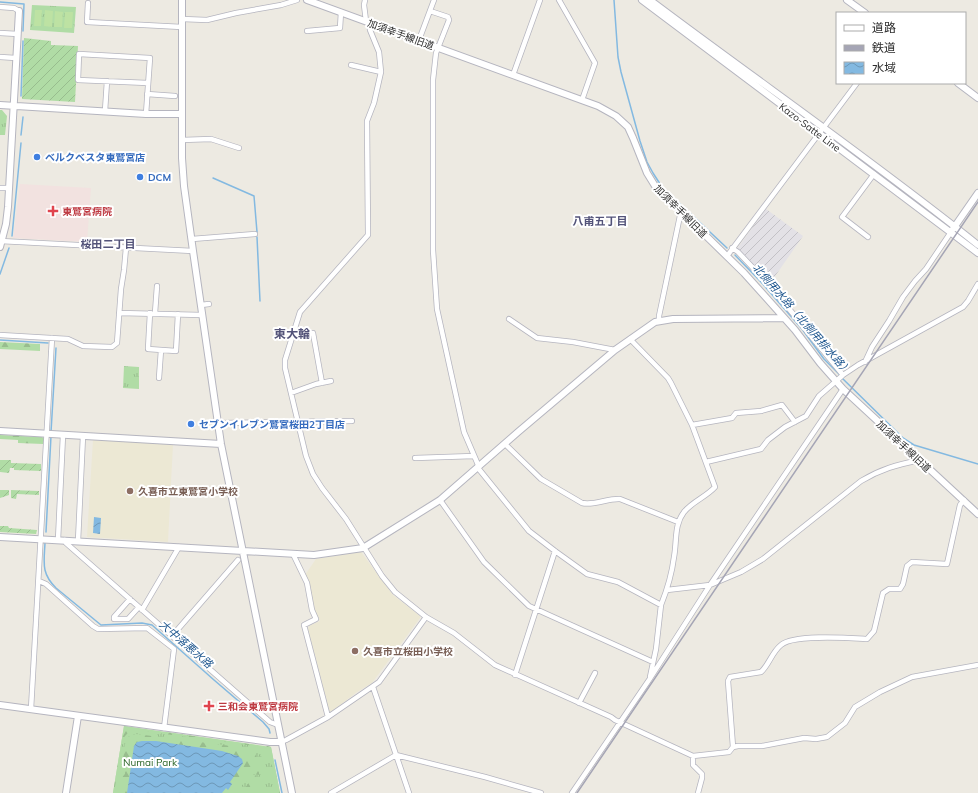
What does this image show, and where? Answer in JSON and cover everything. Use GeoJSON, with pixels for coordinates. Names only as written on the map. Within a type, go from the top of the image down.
{"type":"FeatureCollection","features":[{"type":"Feature","properties":{"kind":"street"},"geometry":{"type":"LineString","coordinates":[[182,0],[181,114],[184,186],[193,251],[221,444],[292,793]]}},
{"type":"Feature","properties":{"kind":"street"},"geometry":{"type":"LineString","coordinates":[[182,19],[207,20],[236,12],[281,5],[297,0]]}},
{"type":"Feature","properties":{"kind":"street","name":"加須幸手線旧道"},"geometry":{"type":"LineString","coordinates":[[307,0],[582,100],[616,116],[631,132],[647,173],[655,186],[744,273],[784,318],[843,389],[978,514]]}},
{"type":"Feature","properties":{"kind":"street"},"geometry":{"type":"LineString","coordinates":[[365,0],[364,5],[370,30],[379,52],[381,72],[374,102],[367,120],[368,235],[300,312],[285,364],[306,456],[313,474],[346,519],[363,548],[395,592],[426,617],[454,633],[495,665],[693,756],[729,752],[733,748],[762,746],[804,738],[816,739],[827,737],[845,723],[855,707],[880,692],[912,676],[978,665]]}},
{"type":"Feature","properties":{"kind":"street"},"geometry":{"type":"LineString","coordinates":[[419,40],[434,0]]}},
{"type":"Feature","properties":{"kind":"street"},"geometry":{"type":"LineString","coordinates":[[513,75],[540,0]]}},
{"type":"Feature","properties":{"kind":"street"},"geometry":{"type":"LineString","coordinates":[[559,0],[595,63],[582,100]]}},
{"type":"Feature","properties":{"kind":"street","name":"Kazo-Satte Line"},"geometry":{"type":"LineString","coordinates":[[642,0],[819,134],[953,230],[978,245]]}},
{"type":"Feature","properties":{"kind":"street","name":"Kazo-Satte Line"},"geometry":{"type":"LineString","coordinates":[[650,0],[823,128],[953,230],[978,254]]}},
{"type":"Feature","properties":{"kind":"street"},"geometry":{"type":"LineString","coordinates":[[848,0],[864,12]]}},
{"type":"Feature","properties":{"kind":"street"},"geometry":{"type":"LineString","coordinates":[[88,3],[87,22],[182,26]]}},
{"type":"Feature","properties":{"kind":"street"},"geometry":{"type":"LineString","coordinates":[[0,7],[14,8],[19,11],[9,188],[7,213],[1,243],[193,251]]}},
{"type":"Feature","properties":{"kind":"street"},"geometry":{"type":"LineString","coordinates":[[430,11],[448,17],[449,20],[436,53],[433,80],[433,250],[436,301],[464,432],[478,467],[529,531],[587,574],[618,582],[661,605]]}},
{"type":"Feature","properties":{"kind":"street"},"geometry":{"type":"LineString","coordinates":[[308,31],[340,28],[341,12]]}},
{"type":"Feature","properties":{"kind":"street"},"geometry":{"type":"LineString","coordinates":[[0,33],[18,34]]}},
{"type":"Feature","properties":{"kind":"street"},"geometry":{"type":"LineString","coordinates":[[146,114],[150,58],[79,54],[78,80],[148,83]]}},
{"type":"Feature","properties":{"kind":"street"},"geometry":{"type":"LineString","coordinates":[[0,57],[16,58]]}},
{"type":"Feature","properties":{"kind":"street"},"geometry":{"type":"LineString","coordinates":[[351,64],[381,72]]}},
{"type":"Feature","properties":{"kind":"street"},"geometry":{"type":"LineString","coordinates":[[105,111],[107,82]]}},
{"type":"Feature","properties":{"kind":"street"},"geometry":{"type":"LineString","coordinates":[[727,256],[856,84]]}},
{"type":"Feature","properties":{"kind":"street"},"geometry":{"type":"LineString","coordinates":[[959,84],[978,98]]}},
{"type":"Feature","properties":{"kind":"street"},"geometry":{"type":"LineString","coordinates":[[147,94],[175,96]]}},
{"type":"Feature","properties":{"kind":"street"},"geometry":{"type":"LineString","coordinates":[[0,105],[146,114],[181,114]]}},
{"type":"Feature","properties":{"kind":"street"},"geometry":{"type":"LineString","coordinates":[[182,140],[211,139],[239,148]]}},
{"type":"Feature","properties":{"kind":"street"},"geometry":{"type":"LineString","coordinates":[[868,237],[842,217],[874,174]]}},
{"type":"Feature","properties":{"kind":"street"},"geometry":{"type":"LineString","coordinates":[[0,188],[9,188]]}},
{"type":"Feature","properties":{"kind":"street"},"geometry":{"type":"LineString","coordinates":[[865,362],[872,347],[889,322],[903,297],[926,269],[978,193]]}},
{"type":"Feature","properties":{"kind":"street"},"geometry":{"type":"LineString","coordinates":[[659,321],[670,258],[681,211]]}},
{"type":"Feature","properties":{"kind":"street"},"geometry":{"type":"LineString","coordinates":[[192,239],[255,234]]}},
{"type":"Feature","properties":{"kind":"street"},"geometry":{"type":"LineString","coordinates":[[0,335],[52,338],[68,340],[83,346],[112,348],[117,343],[126,248]]}},
{"type":"Feature","properties":{"kind":"street"},"geometry":{"type":"LineString","coordinates":[[732,248],[738,252],[772,288],[843,375]]}},
{"type":"Feature","properties":{"kind":"street"},"geometry":{"type":"LineString","coordinates":[[706,462],[761,450],[768,440],[785,427],[806,416],[819,396],[836,380],[963,307],[978,284]]}},
{"type":"Feature","properties":{"kind":"street"},"geometry":{"type":"LineString","coordinates":[[157,286],[148,349],[176,351],[178,314]]}},
{"type":"Feature","properties":{"kind":"street"},"geometry":{"type":"LineString","coordinates":[[201,305],[209,304]]}},
{"type":"Feature","properties":{"kind":"street"},"geometry":{"type":"LineString","coordinates":[[119,313],[202,314]]}},
{"type":"Feature","properties":{"kind":"street"},"geometry":{"type":"LineString","coordinates":[[0,536],[314,555],[363,548],[440,500],[615,350],[652,324],[659,321],[673,320],[784,318]]}},
{"type":"Feature","properties":{"kind":"street"},"geometry":{"type":"LineString","coordinates":[[509,319],[537,338],[572,342],[615,350]]}},
{"type":"Feature","properties":{"kind":"street"},"geometry":{"type":"LineString","coordinates":[[292,336],[313,333],[322,383]]}},
{"type":"Feature","properties":{"kind":"street"},"geometry":{"type":"LineString","coordinates":[[31,709],[41,539],[50,434],[52,338]]}},
{"type":"Feature","properties":{"kind":"street"},"geometry":{"type":"LineString","coordinates":[[630,339],[668,378],[692,425],[716,487],[710,493],[692,503],[678,522],[674,557],[667,590],[661,605],[656,649],[649,680]]}},
{"type":"Feature","properties":{"kind":"street"},"geometry":{"type":"LineString","coordinates":[[159,378],[161,350]]}},
{"type":"Feature","properties":{"kind":"street"},"geometry":{"type":"LineString","coordinates":[[291,393],[331,381]]}},
{"type":"Feature","properties":{"kind":"street"},"geometry":{"type":"LineString","coordinates":[[572,793],[649,680],[710,585],[843,389]]}},
{"type":"Feature","properties":{"kind":"street"},"geometry":{"type":"LineString","coordinates":[[692,425],[732,418],[736,413],[761,411],[782,405],[795,422]]}},
{"type":"Feature","properties":{"kind":"street"},"geometry":{"type":"LineString","coordinates":[[218,423],[352,421]]}},
{"type":"Feature","properties":{"kind":"street"},"geometry":{"type":"LineString","coordinates":[[0,431],[221,444]]}},
{"type":"Feature","properties":{"kind":"street"},"geometry":{"type":"LineString","coordinates":[[62,540],[63,435]]}},
{"type":"Feature","properties":{"kind":"street"},"geometry":{"type":"LineString","coordinates":[[78,541],[83,436]]}},
{"type":"Feature","properties":{"kind":"street"},"geometry":{"type":"LineString","coordinates":[[505,444],[541,479],[582,503],[589,504],[613,498],[620,499],[678,522]]}},
{"type":"Feature","properties":{"kind":"street"},"geometry":{"type":"LineString","coordinates":[[414,458],[474,456]]}},
{"type":"Feature","properties":{"kind":"street"},"geometry":{"type":"LineString","coordinates":[[667,590],[710,585],[741,572],[763,559],[861,481],[889,467],[920,460]]}},
{"type":"Feature","properties":{"kind":"street"},"geometry":{"type":"LineString","coordinates":[[440,500],[484,562],[529,606],[652,662]]}},
{"type":"Feature","properties":{"kind":"street"},"geometry":{"type":"LineString","coordinates":[[733,748],[728,681],[730,677],[760,672],[764,669],[775,651],[785,641],[826,637],[867,639],[874,631],[883,593],[889,589],[900,588],[903,584],[907,566],[912,562],[947,564],[960,505],[964,500]]}},
{"type":"Feature","properties":{"kind":"street"},"geometry":{"type":"LineString","coordinates":[[62,540],[270,722],[278,725]]}},
{"type":"Feature","properties":{"kind":"street"},"geometry":{"type":"LineString","coordinates":[[130,599],[114,619],[128,619],[141,608],[179,547]]}},
{"type":"Feature","properties":{"kind":"street"},"geometry":{"type":"LineString","coordinates":[[514,675],[555,551]]}},
{"type":"Feature","properties":{"kind":"street"},"geometry":{"type":"LineString","coordinates":[[293,554],[307,583],[312,610],[316,619],[304,625],[328,717]]}},
{"type":"Feature","properties":{"kind":"street"},"geometry":{"type":"LineString","coordinates":[[172,636],[238,560]]}},
{"type":"Feature","properties":{"kind":"street"},"geometry":{"type":"LineString","coordinates":[[39,581],[46,584],[96,628],[104,630],[140,627],[147,628],[174,649],[164,728]]}},
{"type":"Feature","properties":{"kind":"street"},"geometry":{"type":"LineString","coordinates":[[0,705],[270,742],[281,742],[328,717],[373,687],[384,676],[426,617]]}},
{"type":"Feature","properties":{"kind":"street"},"geometry":{"type":"LineString","coordinates":[[579,703],[595,673]]}},
{"type":"Feature","properties":{"kind":"street"},"geometry":{"type":"LineString","coordinates":[[373,687],[409,793]]}},
{"type":"Feature","properties":{"kind":"street"},"geometry":{"type":"LineString","coordinates":[[66,793],[78,716]]}},
{"type":"Feature","properties":{"kind":"street"},"geometry":{"type":"LineString","coordinates":[[331,793],[396,755],[485,777],[541,793]]}},
{"type":"Feature","properties":{"kind":"street"},"geometry":{"type":"LineString","coordinates":[[693,756],[693,765],[702,774],[698,793]]}},
{"type":"Feature","properties":{"kind":"shaded area","name":"東鷲宮病院"},"geometry":{"type":"Polygon","coordinates":[[[20,184],[91,188],[87,242],[13,238],[20,184]]]}},
{"type":"Feature","properties":{"kind":"shaded area"},"geometry":{"type":"Polygon","coordinates":[[[766,209],[803,236],[771,282],[737,249],[766,209]]]}},
{"type":"Feature","properties":{"kind":"shaded area","name":"久喜市立東鷲宮小学校"},"geometry":{"type":"Polygon","coordinates":[[[93,440],[173,444],[168,542],[87,537],[93,440]]]}},
{"type":"Feature","properties":{"kind":"shaded area","name":"久喜市立桜田小学校"},"geometry":{"type":"Polygon","coordinates":[[[361,552],[393,595],[420,616],[420,618],[372,683],[357,692],[331,712],[329,710],[308,629],[309,626],[320,621],[315,611],[309,583],[305,575],[316,559],[361,552]]]}},
{"type":"Feature","properties":{"kind":"green space"},"geometry":{"type":"Polygon","coordinates":[[[32,5],[76,7],[74,33],[30,30],[32,5]]]}},
{"type":"Feature","properties":{"kind":"green space"},"geometry":{"type":"Polygon","coordinates":[[[35,10],[42,10],[41,26],[34,26],[35,10]]]}},
{"type":"Feature","properties":{"kind":"green space"},"geometry":{"type":"Polygon","coordinates":[[[45,10],[53,11],[52,27],[44,26],[45,10]]]}},
{"type":"Feature","properties":{"kind":"green space"},"geometry":{"type":"Polygon","coordinates":[[[55,11],[63,12],[62,27],[54,27],[55,11]]]}},
{"type":"Feature","properties":{"kind":"green space"},"geometry":{"type":"Polygon","coordinates":[[[65,12],[73,12],[72,28],[64,28],[65,12]]]}},
{"type":"Feature","properties":{"kind":"green space"},"geometry":{"type":"Polygon","coordinates":[[[24,38],[51,41],[51,45],[78,46],[75,102],[22,99],[24,38]]]}},
{"type":"Feature","properties":{"kind":"green space"},"geometry":{"type":"Polygon","coordinates":[[[0,110],[2,110],[7,116],[5,135],[0,135],[0,110]]]}},
{"type":"Feature","properties":{"kind":"green space"},"geometry":{"type":"Polygon","coordinates":[[[0,342],[40,344],[40,351],[0,349],[0,342]]]}},
{"type":"Feature","properties":{"kind":"green space"},"geometry":{"type":"Polygon","coordinates":[[[124,366],[139,367],[139,389],[123,388],[124,366]]]}},
{"type":"Feature","properties":{"kind":"green space"},"geometry":{"type":"Polygon","coordinates":[[[0,435],[42,437],[45,439],[45,447],[43,448],[43,444],[18,443],[18,440],[0,439],[0,435]]]}},
{"type":"Feature","properties":{"kind":"green space"},"geometry":{"type":"Polygon","coordinates":[[[0,460],[11,460],[11,463],[41,464],[41,471],[14,470],[14,468],[10,468],[9,473],[0,472],[0,460]]]}},
{"type":"Feature","properties":{"kind":"green space"},"geometry":{"type":"Polygon","coordinates":[[[0,490],[9,490],[9,495],[0,498],[0,490]]]}},
{"type":"Feature","properties":{"kind":"green space"},"geometry":{"type":"Polygon","coordinates":[[[11,490],[39,491],[39,495],[17,494],[16,499],[11,498],[11,490]]]}},
{"type":"Feature","properties":{"kind":"green space"},"geometry":{"type":"Polygon","coordinates":[[[0,526],[37,530],[36,534],[0,532],[0,526]]]}},
{"type":"Feature","properties":{"kind":"green space","name":"Numai Park"},"geometry":{"type":"Polygon","coordinates":[[[124,726],[271,747],[280,793],[113,793],[124,726]]]}},
{"type":"Feature","properties":{"kind":"green space"},"geometry":{"type":"Polygon","coordinates":[[[124,726],[161,732],[161,734],[138,730],[129,732],[125,736],[122,741],[113,793],[124,726]]]}},
{"type":"Feature","properties":{"kind":"green space"},"geometry":{"type":"Polygon","coordinates":[[[165,732],[255,745],[255,746],[165,734],[165,732]]]}},
{"type":"Feature","properties":{"kind":"green space"},"geometry":{"type":"Polygon","coordinates":[[[136,734],[255,749],[255,765],[246,782],[237,787],[177,745],[156,741],[134,746],[127,793],[118,793],[121,786],[120,779],[125,774],[125,768],[122,766],[125,744],[129,736],[136,734]]]}},
{"type":"Feature","properties":{"kind":"green space"},"geometry":{"type":"Polygon","coordinates":[[[267,746],[271,747],[280,793],[274,793],[274,781],[269,750],[266,749],[267,746]]]}},
{"type":"Feature","properties":{"kind":"green space"},"geometry":{"type":"Polygon","coordinates":[[[261,755],[263,756],[261,771],[259,771],[259,775],[256,774],[255,782],[251,784],[250,789],[245,788],[255,774],[261,755]]]}},
{"type":"Feature","properties":{"kind":"water"},"geometry":{"type":"Polygon","coordinates":[[[94,517],[101,518],[100,534],[93,533],[94,517]]]}},
{"type":"Feature","properties":{"kind":"water"},"geometry":{"type":"Polygon","coordinates":[[[156,741],[222,751],[238,756],[242,759],[243,763],[230,782],[232,784],[228,790],[226,788],[222,793],[127,793],[134,746],[137,742],[156,741]]]}},
{"type":"Feature","properties":{"kind":"waterway","name":"北側用水路（北側用排水路）"},"geometry":{"type":"LineString","coordinates":[[614,0],[618,57],[621,72],[647,162],[662,187],[727,248]]}},
{"type":"Feature","properties":{"kind":"waterway","name":"大中落悪水路"},"geometry":{"type":"LineString","coordinates":[[0,2],[24,4],[23,31]]}},
{"type":"Feature","properties":{"kind":"waterway","name":"大中落悪水路"},"geometry":{"type":"LineString","coordinates":[[21,96],[23,41]]}},
{"type":"Feature","properties":{"kind":"waterway","name":"大中落悪水路"},"geometry":{"type":"LineString","coordinates":[[21,135],[23,117]]}},
{"type":"Feature","properties":{"kind":"waterway","name":"大中落悪水路"},"geometry":{"type":"LineString","coordinates":[[12,236],[21,143]]}},
{"type":"Feature","properties":{"kind":"waterway"},"geometry":{"type":"LineString","coordinates":[[213,178],[254,196],[257,232]]}},
{"type":"Feature","properties":{"kind":"waterway"},"geometry":{"type":"LineString","coordinates":[[257,237],[260,301]]}},
{"type":"Feature","properties":{"kind":"waterway","name":"大中落悪水路"},"geometry":{"type":"LineString","coordinates":[[0,274],[9,248]]}},
{"type":"Feature","properties":{"kind":"waterway","name":"北側用水路（北側用排水路）"},"geometry":{"type":"LineString","coordinates":[[735,255],[761,282],[802,329],[824,359],[840,375]]}},
{"type":"Feature","properties":{"kind":"waterway","name":"大中落悪水路"},"geometry":{"type":"LineString","coordinates":[[0,340],[48,343]]}},
{"type":"Feature","properties":{"kind":"waterway","name":"大中落悪水路"},"geometry":{"type":"LineString","coordinates":[[51,432],[56,348]]}},
{"type":"Feature","properties":{"kind":"waterway","name":"北側用水路（北側用排水路）"},"geometry":{"type":"LineString","coordinates":[[842,378],[903,438],[914,445],[978,464]]}},
{"type":"Feature","properties":{"kind":"waterway","name":"大中落悪水路"},"geometry":{"type":"LineString","coordinates":[[46,532],[51,436]]}},
{"type":"Feature","properties":{"kind":"waterway","name":"大中落悪水路"},"geometry":{"type":"LineString","coordinates":[[45,543],[44,567],[51,583],[56,588],[101,625],[142,623],[152,625],[263,722],[269,729],[270,733]]}},
{"type":"Feature","properties":{"kind":"waterway","name":"大中落悪水路"},"geometry":{"type":"LineString","coordinates":[[275,760],[282,793]]}},
{"type":"Feature","properties":{"kind":"railway"},"geometry":{"type":"LineString","coordinates":[[577,793],[978,202]]}},
{"type":"Feature","properties":{"kind":"place","name":"ベルクベスタ東鷲宮店"},"geometry":{"type":"Point","coordinates":[37,157]}},
{"type":"Feature","properties":{"kind":"place","name":"DCM"},"geometry":{"type":"Point","coordinates":[140,177]}},
{"type":"Feature","properties":{"kind":"place","name":"東鷲宮病院"},"geometry":{"type":"Point","coordinates":[53,211]}},
{"type":"Feature","properties":{"kind":"place","name":"セブンイレブン鷲宮桜田2丁目店"},"geometry":{"type":"Point","coordinates":[191,424]}},
{"type":"Feature","properties":{"kind":"place","name":"久喜市立東鷲宮小学校"},"geometry":{"type":"Point","coordinates":[130,491]}},
{"type":"Feature","properties":{"kind":"place","name":"久喜市立桜田小学校"},"geometry":{"type":"Point","coordinates":[355,651]}},
{"type":"Feature","properties":{"kind":"place","name":"三和会東鷲宮病院"},"geometry":{"type":"Point","coordinates":[209,706]}},
{"type":"Feature","properties":{"kind":"district","name":"八甫五丁目"},"geometry":{"type":"Point","coordinates":[600,221]}},
{"type":"Feature","properties":{"kind":"district","name":"桜田二丁目"},"geometry":{"type":"Point","coordinates":[108,244]}},
{"type":"Feature","properties":{"kind":"district","name":"東大輪"},"geometry":{"type":"Point","coordinates":[292,334]}}]}
